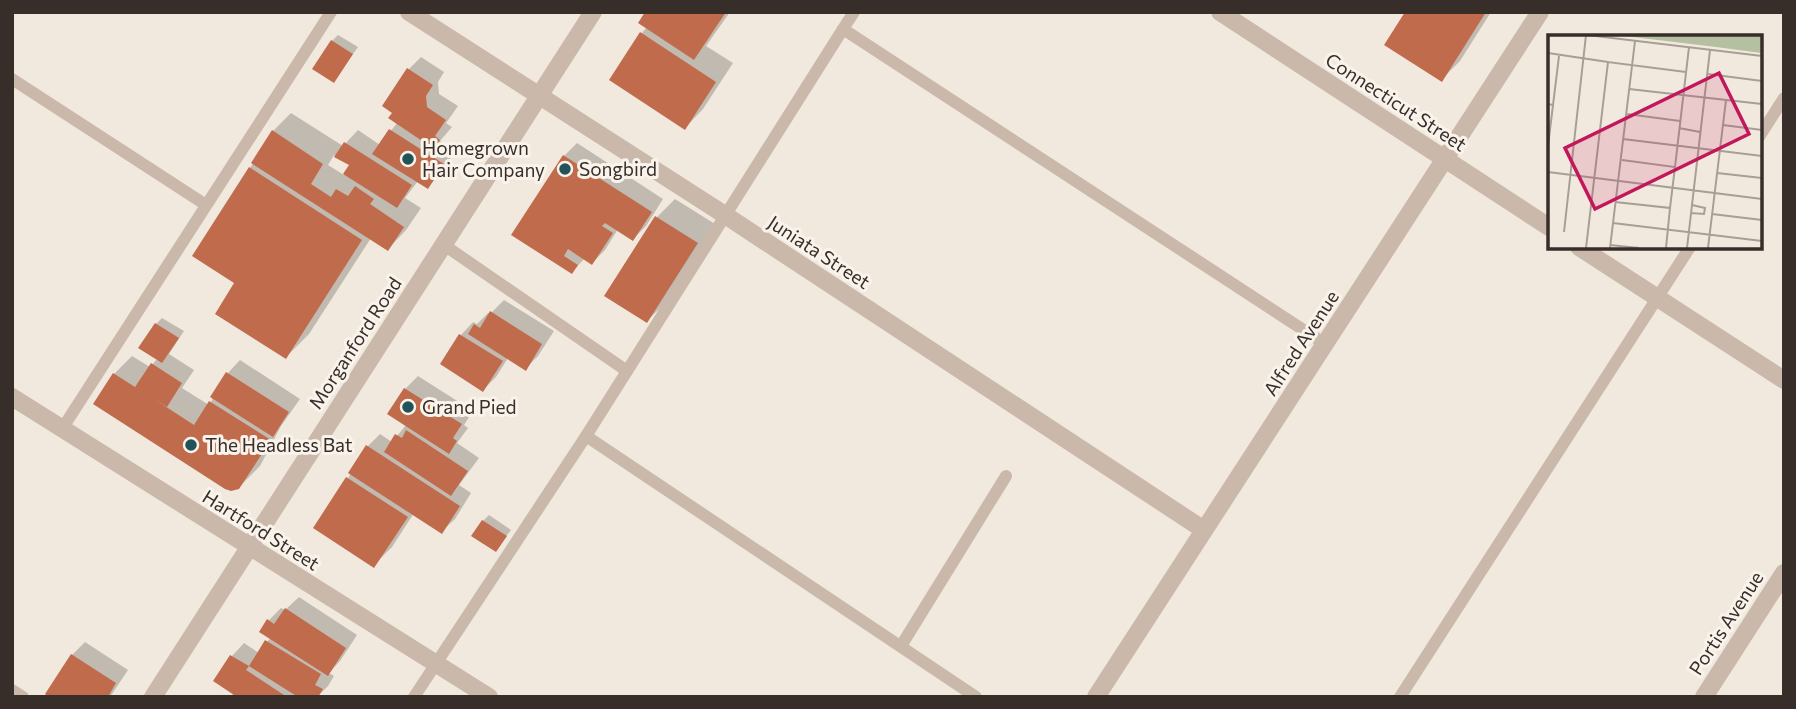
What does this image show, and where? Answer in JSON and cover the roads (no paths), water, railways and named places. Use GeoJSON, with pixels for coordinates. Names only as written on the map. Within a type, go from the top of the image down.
{"type":"FeatureCollection","features":[{"type":"Feature","properties":{"kind":"street","name":"Juniata Street"},"geometry":{"type":"LineString","coordinates":[[410,12],[1204,530]]}},
{"type":"Feature","properties":{"kind":"street","name":"Morganford Road"},"geometry":{"type":"LineString","coordinates":[[153,697],[593,12]]}},
{"type":"Feature","properties":{"kind":"street","name":"Connecticut Street"},"geometry":{"type":"LineString","coordinates":[[1220,12],[1548,226]]}},
{"type":"Feature","properties":{"kind":"street","name":"Alfred Avenue"},"geometry":{"type":"LineString","coordinates":[[1097,697],[1540,12]]}},
{"type":"Feature","properties":{"kind":"street"},"geometry":{"type":"LineString","coordinates":[[1581,248],[1784,380]]}},
{"type":"Feature","properties":{"kind":"street","name":"Hartford Street"},"geometry":{"type":"LineString","coordinates":[[12,397],[489,697]]}},
{"type":"Feature","properties":{"kind":"street","name":"Portis Avenue"},"geometry":{"type":"LineString","coordinates":[[1704,697],[1784,573]]}},
{"type":"Feature","properties":{"kind":"lane"},"geometry":{"type":"LineString","coordinates":[[62,429],[331,12]]}},
{"type":"Feature","properties":{"kind":"lane"},"geometry":{"type":"LineString","coordinates":[[414,697],[586,436],[854,12]]}},
{"type":"Feature","properties":{"kind":"lane"},"geometry":{"type":"LineString","coordinates":[[843,29],[1325,344]]}},
{"type":"Feature","properties":{"kind":"lane"},"geometry":{"type":"LineString","coordinates":[[12,79],[206,205]]}},
{"type":"Feature","properties":{"kind":"lane"},"geometry":{"type":"LineString","coordinates":[[1761,134],[1784,98]]}},
{"type":"Feature","properties":{"kind":"lane"},"geometry":{"type":"LineString","coordinates":[[444,245],[627,371]]}},
{"type":"Feature","properties":{"kind":"lane"},"geometry":{"type":"LineString","coordinates":[[1400,697],[1689,248]]}},
{"type":"Feature","properties":{"kind":"lane"},"geometry":{"type":"LineString","coordinates":[[586,436],[976,697]]}},
{"type":"Feature","properties":{"kind":"lane"},"geometry":{"type":"LineString","coordinates":[[901,646],[1006,476]]}},
{"type":"Feature","properties":{"kind":"lane"},"geometry":{"type":"LineString","coordinates":[[12,690],[23,697]]}},
{"type":"Feature","properties":{"kind":"place","name":"Homegrown Hair Company"},"geometry":{"type":"Point","coordinates":[408,159]}},
{"type":"Feature","properties":{"kind":"place","name":"Songbird"},"geometry":{"type":"Point","coordinates":[565,169]}},
{"type":"Feature","properties":{"kind":"place","name":"Grand Pied"},"geometry":{"type":"Point","coordinates":[408,407]}},
{"type":"Feature","properties":{"kind":"place","name":"The Headless Bat"},"geometry":{"type":"Point","coordinates":[191,445]}}]}
